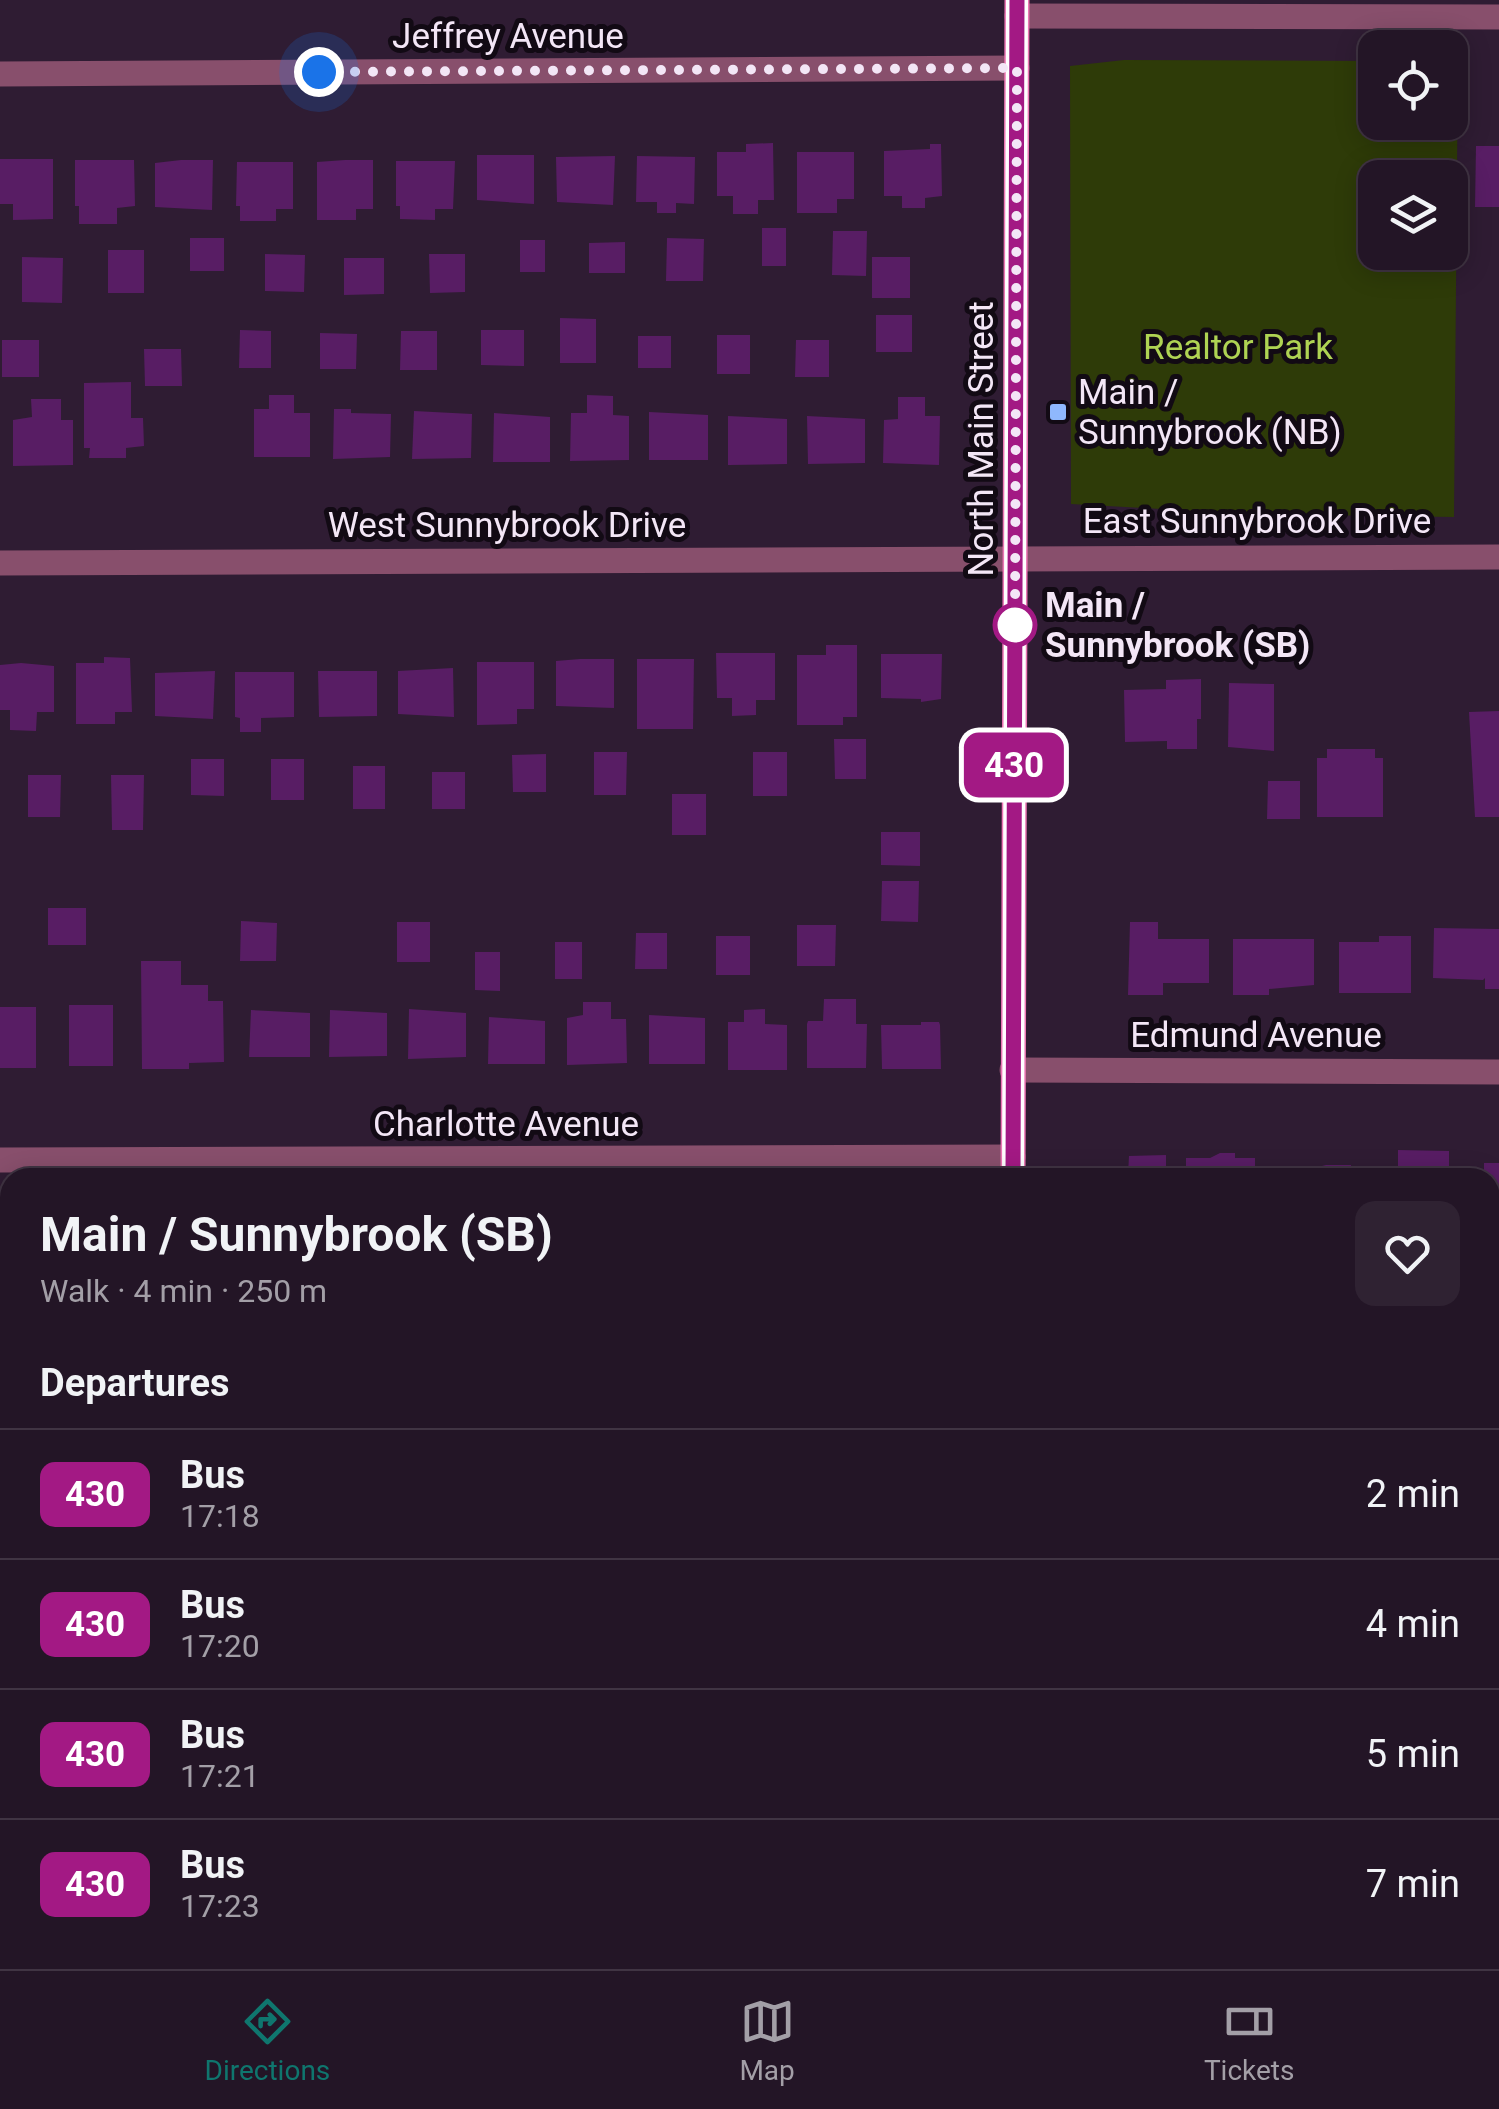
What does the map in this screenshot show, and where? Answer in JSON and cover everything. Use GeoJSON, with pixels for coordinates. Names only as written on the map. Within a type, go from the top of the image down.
{"type":"FeatureCollection","features":[{"type":"Feature","properties":{"kind":"main road","name":"North Main Street"},"geometry":{"type":"LineString","coordinates":[[1013,1167],[1017,8]]}},
{"type":"Feature","properties":{"kind":"street"},"geometry":{"type":"LineString","coordinates":[[1017,8],[1499,18]]}},
{"type":"Feature","properties":{"kind":"street","name":"Jeffrey Avenue"},"geometry":{"type":"LineString","coordinates":[[0,74],[1017,68]]}},
{"type":"Feature","properties":{"kind":"street","name":"East Sunnybrook Drive"},"geometry":{"type":"LineString","coordinates":[[1015,556],[1499,557]]}},
{"type":"Feature","properties":{"kind":"street","name":"West Sunnybrook Drive"},"geometry":{"type":"LineString","coordinates":[[0,563],[1015,556]]}},
{"type":"Feature","properties":{"kind":"street","name":"Edmund Avenue"},"geometry":{"type":"LineString","coordinates":[[1012,1070],[1499,1072]]}},
{"type":"Feature","properties":{"kind":"street","name":"Charlotte Avenue"},"geometry":{"type":"LineString","coordinates":[[0,1160],[1013,1167]]}},
{"type":"Feature","properties":{"kind":"green space","name":"Realtor Park"},"geometry":{"type":"Polygon","coordinates":[[[1124,60],[1358,61],[1358,140],[1457,140],[1457,160],[1358,160],[1358,270],[1456,270],[1454,517],[1252,514],[1071,504],[1070,66],[1124,60]]]}},
{"type":"Feature","properties":{"kind":"building"},"geometry":{"type":"Polygon","coordinates":[[[773,143],[774,200],[758,200],[758,214],[733,214],[733,196],[717,196],[717,152],[746,152],[746,144],[773,143]]]}},
{"type":"Feature","properties":{"kind":"building"},"geometry":{"type":"Polygon","coordinates":[[[930,144],[941,144],[942,196],[925,198],[925,208],[902,208],[902,196],[884,196],[884,151],[930,149],[930,144]]]}},
{"type":"Feature","properties":{"kind":"building"},"geometry":{"type":"Polygon","coordinates":[[[1476,146],[1499,146],[1499,207],[1475,207],[1476,146]]]}},
{"type":"Feature","properties":{"kind":"building"},"geometry":{"type":"Polygon","coordinates":[[[797,152],[854,152],[854,199],[837,199],[837,213],[797,213],[797,152]]]}},
{"type":"Feature","properties":{"kind":"building"},"geometry":{"type":"Polygon","coordinates":[[[477,155],[534,155],[534,204],[477,200],[477,155]]]}},
{"type":"Feature","properties":{"kind":"building"},"geometry":{"type":"Polygon","coordinates":[[[615,156],[613,205],[557,202],[556,157],[615,156]]]}},
{"type":"Feature","properties":{"kind":"building"},"geometry":{"type":"Polygon","coordinates":[[[637,156],[695,157],[694,204],[676,203],[676,213],[657,213],[657,202],[636,202],[637,156]]]}},
{"type":"Feature","properties":{"kind":"building"},"geometry":{"type":"Polygon","coordinates":[[[0,159],[53,159],[53,219],[13,220],[13,204],[0,204],[0,159]]]}},
{"type":"Feature","properties":{"kind":"building"},"geometry":{"type":"Polygon","coordinates":[[[75,160],[134,160],[135,206],[117,208],[117,224],[79,224],[75,160]]]}},
{"type":"Feature","properties":{"kind":"building"},"geometry":{"type":"Polygon","coordinates":[[[213,160],[212,210],[155,207],[155,163],[213,160]]]}},
{"type":"Feature","properties":{"kind":"building"},"geometry":{"type":"Polygon","coordinates":[[[373,160],[373,209],[356,209],[356,220],[317,220],[317,162],[373,160]]]}},
{"type":"Feature","properties":{"kind":"building"},"geometry":{"type":"Polygon","coordinates":[[[396,161],[455,161],[453,209],[435,209],[435,220],[400,219],[400,206],[396,206],[396,161]]]}},
{"type":"Feature","properties":{"kind":"building"},"geometry":{"type":"Polygon","coordinates":[[[237,162],[293,162],[293,209],[276,209],[276,221],[240,221],[240,206],[236,206],[237,162]]]}},
{"type":"Feature","properties":{"kind":"building"},"geometry":{"type":"Polygon","coordinates":[[[762,228],[786,228],[786,266],[762,266],[762,228]]]}},
{"type":"Feature","properties":{"kind":"building"},"geometry":{"type":"Polygon","coordinates":[[[833,231],[867,231],[866,276],[832,275],[833,231]]]}},
{"type":"Feature","properties":{"kind":"building"},"geometry":{"type":"Polygon","coordinates":[[[190,238],[224,238],[224,271],[190,271],[190,238]]]}},
{"type":"Feature","properties":{"kind":"building"},"geometry":{"type":"Polygon","coordinates":[[[667,238],[704,239],[703,281],[666,281],[667,238]]]}},
{"type":"Feature","properties":{"kind":"building"},"geometry":{"type":"Polygon","coordinates":[[[520,240],[545,240],[545,272],[520,272],[520,240]]]}},
{"type":"Feature","properties":{"kind":"building"},"geometry":{"type":"Polygon","coordinates":[[[625,242],[625,273],[589,273],[589,243],[625,242]]]}},
{"type":"Feature","properties":{"kind":"building"},"geometry":{"type":"Polygon","coordinates":[[[108,250],[144,250],[144,293],[108,293],[108,250]]]}},
{"type":"Feature","properties":{"kind":"building"},"geometry":{"type":"Polygon","coordinates":[[[265,254],[305,255],[304,292],[265,291],[265,254]]]}},
{"type":"Feature","properties":{"kind":"building"},"geometry":{"type":"Polygon","coordinates":[[[429,254],[465,254],[465,292],[430,293],[429,254]]]}},
{"type":"Feature","properties":{"kind":"building"},"geometry":{"type":"Polygon","coordinates":[[[22,257],[63,258],[62,303],[22,302],[22,257]]]}},
{"type":"Feature","properties":{"kind":"building"},"geometry":{"type":"Polygon","coordinates":[[[872,257],[910,257],[910,298],[872,298],[872,257]]]}},
{"type":"Feature","properties":{"kind":"building"},"geometry":{"type":"Polygon","coordinates":[[[344,258],[384,258],[384,294],[344,295],[344,258]]]}},
{"type":"Feature","properties":{"kind":"building"},"geometry":{"type":"Polygon","coordinates":[[[876,315],[912,315],[912,352],[876,352],[876,315]]]}},
{"type":"Feature","properties":{"kind":"building"},"geometry":{"type":"Polygon","coordinates":[[[560,318],[596,319],[596,363],[560,363],[560,318]]]}},
{"type":"Feature","properties":{"kind":"building"},"geometry":{"type":"Polygon","coordinates":[[[240,330],[271,331],[271,368],[239,368],[240,330]]]}},
{"type":"Feature","properties":{"kind":"building"},"geometry":{"type":"Polygon","coordinates":[[[481,330],[524,330],[524,366],[481,365],[481,330]]]}},
{"type":"Feature","properties":{"kind":"building"},"geometry":{"type":"Polygon","coordinates":[[[401,331],[437,331],[437,370],[400,370],[401,331]]]}},
{"type":"Feature","properties":{"kind":"building"},"geometry":{"type":"Polygon","coordinates":[[[320,333],[357,334],[356,369],[320,369],[320,333]]]}},
{"type":"Feature","properties":{"kind":"building"},"geometry":{"type":"Polygon","coordinates":[[[717,335],[750,335],[750,374],[717,374],[717,335]]]}},
{"type":"Feature","properties":{"kind":"building"},"geometry":{"type":"Polygon","coordinates":[[[638,336],[671,336],[671,368],[638,368],[638,336]]]}},
{"type":"Feature","properties":{"kind":"building"},"geometry":{"type":"Polygon","coordinates":[[[2,340],[39,340],[39,377],[2,377],[2,340]]]}},
{"type":"Feature","properties":{"kind":"building"},"geometry":{"type":"Polygon","coordinates":[[[796,340],[829,340],[829,377],[795,377],[796,340]]]}},
{"type":"Feature","properties":{"kind":"building"},"geometry":{"type":"Polygon","coordinates":[[[144,349],[181,349],[182,386],[145,386],[144,349]]]}},
{"type":"Feature","properties":{"kind":"building"},"geometry":{"type":"Polygon","coordinates":[[[131,382],[131,418],[143,418],[144,446],[126,448],[126,458],[89,458],[90,448],[84,448],[84,383],[131,382]]]}},
{"type":"Feature","properties":{"kind":"building"},"geometry":{"type":"Polygon","coordinates":[[[269,395],[294,395],[294,413],[310,413],[310,457],[254,457],[254,409],[269,409],[269,395]]]}},
{"type":"Feature","properties":{"kind":"building"},"geometry":{"type":"Polygon","coordinates":[[[587,395],[613,396],[613,415],[629,416],[629,460],[570,461],[571,413],[587,413],[587,395]]]}},
{"type":"Feature","properties":{"kind":"building"},"geometry":{"type":"Polygon","coordinates":[[[898,397],[925,397],[925,416],[940,416],[939,465],[883,463],[884,420],[898,419],[898,397]]]}},
{"type":"Feature","properties":{"kind":"building"},"geometry":{"type":"Polygon","coordinates":[[[31,399],[61,399],[61,420],[73,420],[73,465],[13,466],[13,420],[32,417],[31,399]]]}},
{"type":"Feature","properties":{"kind":"building"},"geometry":{"type":"Polygon","coordinates":[[[334,409],[391,414],[390,457],[333,459],[334,409]]]}},
{"type":"Feature","properties":{"kind":"building"},"geometry":{"type":"Polygon","coordinates":[[[414,411],[472,414],[471,458],[412,459],[414,411]]]}},
{"type":"Feature","properties":{"kind":"building"},"geometry":{"type":"Polygon","coordinates":[[[649,412],[708,415],[708,460],[649,460],[649,412]]]}},
{"type":"Feature","properties":{"kind":"building"},"geometry":{"type":"Polygon","coordinates":[[[494,413],[550,417],[550,462],[493,462],[494,413]]]}},
{"type":"Feature","properties":{"kind":"building"},"geometry":{"type":"Polygon","coordinates":[[[728,416],[787,419],[787,464],[728,465],[728,416]]]}},
{"type":"Feature","properties":{"kind":"building"},"geometry":{"type":"Polygon","coordinates":[[[807,416],[865,419],[865,463],[808,464],[807,416]]]}},
{"type":"Feature","properties":{"kind":"building"},"geometry":{"type":"Polygon","coordinates":[[[826,645],[857,645],[857,717],[843,717],[843,725],[797,725],[797,655],[826,655],[826,645]]]}},
{"type":"Feature","properties":{"kind":"building"},"geometry":{"type":"Polygon","coordinates":[[[716,653],[775,653],[775,700],[756,700],[756,715],[732,716],[732,698],[717,698],[716,653]]]}},
{"type":"Feature","properties":{"kind":"building"},"geometry":{"type":"Polygon","coordinates":[[[881,654],[942,654],[941,699],[921,702],[881,698],[881,654]]]}},
{"type":"Feature","properties":{"kind":"building"},"geometry":{"type":"Polygon","coordinates":[[[104,657],[130,658],[132,712],[115,712],[115,724],[76,724],[76,663],[104,663],[104,657]]]}},
{"type":"Feature","properties":{"kind":"building"},"geometry":{"type":"Polygon","coordinates":[[[614,659],[614,708],[556,706],[556,661],[614,659]]]}},
{"type":"Feature","properties":{"kind":"building"},"geometry":{"type":"Polygon","coordinates":[[[637,659],[694,659],[693,729],[637,729],[637,659]]]}},
{"type":"Feature","properties":{"kind":"building"},"geometry":{"type":"Polygon","coordinates":[[[477,662],[534,662],[534,709],[517,709],[517,724],[477,725],[477,662]]]}},
{"type":"Feature","properties":{"kind":"building"},"geometry":{"type":"Polygon","coordinates":[[[0,665],[54,666],[54,712],[37,712],[36,731],[10,730],[10,710],[0,710],[0,665]]]}},
{"type":"Feature","properties":{"kind":"building"},"geometry":{"type":"Polygon","coordinates":[[[453,668],[454,717],[398,714],[398,671],[453,668]]]}},
{"type":"Feature","properties":{"kind":"building"},"geometry":{"type":"Polygon","coordinates":[[[215,671],[213,719],[155,716],[155,673],[215,671]]]}},
{"type":"Feature","properties":{"kind":"building"},"geometry":{"type":"Polygon","coordinates":[[[318,671],[377,671],[377,716],[319,717],[318,671]]]}},
{"type":"Feature","properties":{"kind":"building"},"geometry":{"type":"Polygon","coordinates":[[[235,672],[294,672],[294,717],[261,718],[261,732],[240,732],[240,718],[235,717],[235,672]]]}},
{"type":"Feature","properties":{"kind":"building"},"geometry":{"type":"Polygon","coordinates":[[[1201,679],[1197,749],[1167,749],[1167,741],[1125,742],[1124,690],[1166,689],[1166,680],[1201,679]]]}},
{"type":"Feature","properties":{"kind":"building"},"geometry":{"type":"Polygon","coordinates":[[[1229,683],[1274,684],[1274,751],[1228,747],[1229,683]]]}},
{"type":"Feature","properties":{"kind":"building"},"geometry":{"type":"Polygon","coordinates":[[[1499,711],[1499,817],[1475,817],[1469,712],[1499,711]]]}},
{"type":"Feature","properties":{"kind":"building"},"geometry":{"type":"Polygon","coordinates":[[[834,739],[866,739],[866,779],[835,779],[834,739]]]}},
{"type":"Feature","properties":{"kind":"building"},"geometry":{"type":"Polygon","coordinates":[[[1327,749],[1375,749],[1375,758],[1383,758],[1383,817],[1317,817],[1317,758],[1327,758],[1327,749]]]}},
{"type":"Feature","properties":{"kind":"building"},"geometry":{"type":"Polygon","coordinates":[[[594,752],[627,752],[626,795],[594,795],[594,752]]]}},
{"type":"Feature","properties":{"kind":"building"},"geometry":{"type":"Polygon","coordinates":[[[753,752],[787,752],[787,796],[753,796],[753,752]]]}},
{"type":"Feature","properties":{"kind":"building"},"geometry":{"type":"Polygon","coordinates":[[[546,754],[546,792],[513,792],[512,755],[546,754]]]}},
{"type":"Feature","properties":{"kind":"building"},"geometry":{"type":"Polygon","coordinates":[[[191,759],[224,759],[224,796],[191,795],[191,759]]]}},
{"type":"Feature","properties":{"kind":"building"},"geometry":{"type":"Polygon","coordinates":[[[271,759],[304,759],[304,800],[271,800],[271,759]]]}},
{"type":"Feature","properties":{"kind":"building"},"geometry":{"type":"Polygon","coordinates":[[[353,766],[385,766],[385,809],[353,809],[353,766]]]}},
{"type":"Feature","properties":{"kind":"building"},"geometry":{"type":"Polygon","coordinates":[[[432,772],[465,772],[465,809],[432,809],[432,772]]]}},
{"type":"Feature","properties":{"kind":"building"},"geometry":{"type":"Polygon","coordinates":[[[28,775],[61,775],[60,817],[28,817],[28,775]]]}},
{"type":"Feature","properties":{"kind":"building"},"geometry":{"type":"Polygon","coordinates":[[[111,775],[144,775],[143,830],[112,830],[111,775]]]}},
{"type":"Feature","properties":{"kind":"building"},"geometry":{"type":"Polygon","coordinates":[[[1268,781],[1300,781],[1300,819],[1267,819],[1268,781]]]}},
{"type":"Feature","properties":{"kind":"building"},"geometry":{"type":"Polygon","coordinates":[[[672,794],[706,794],[706,835],[672,835],[672,794]]]}},
{"type":"Feature","properties":{"kind":"building"},"geometry":{"type":"Polygon","coordinates":[[[881,832],[920,832],[920,866],[881,865],[881,832]]]}},
{"type":"Feature","properties":{"kind":"building"},"geometry":{"type":"Polygon","coordinates":[[[882,881],[919,881],[918,922],[881,921],[882,881]]]}},
{"type":"Feature","properties":{"kind":"building"},"geometry":{"type":"Polygon","coordinates":[[[48,908],[86,908],[86,945],[48,945],[48,908]]]}},
{"type":"Feature","properties":{"kind":"building"},"geometry":{"type":"Polygon","coordinates":[[[241,921],[277,923],[276,961],[240,961],[241,921]]]}},
{"type":"Feature","properties":{"kind":"building"},"geometry":{"type":"Polygon","coordinates":[[[397,922],[430,922],[430,962],[397,962],[397,922]]]}},
{"type":"Feature","properties":{"kind":"building"},"geometry":{"type":"Polygon","coordinates":[[[1130,922],[1158,922],[1158,939],[1209,939],[1209,983],[1163,983],[1163,995],[1128,995],[1130,922]]]}},
{"type":"Feature","properties":{"kind":"building"},"geometry":{"type":"Polygon","coordinates":[[[797,925],[836,925],[835,966],[797,966],[797,925]]]}},
{"type":"Feature","properties":{"kind":"building"},"geometry":{"type":"Polygon","coordinates":[[[1434,928],[1499,929],[1499,989],[1485,989],[1485,978],[1433,978],[1434,928]]]}},
{"type":"Feature","properties":{"kind":"building"},"geometry":{"type":"Polygon","coordinates":[[[636,933],[667,933],[667,969],[635,969],[636,933]]]}},
{"type":"Feature","properties":{"kind":"building"},"geometry":{"type":"Polygon","coordinates":[[[716,936],[750,936],[750,975],[716,975],[716,936]]]}},
{"type":"Feature","properties":{"kind":"building"},"geometry":{"type":"Polygon","coordinates":[[[1379,936],[1411,936],[1411,993],[1339,993],[1339,942],[1379,942],[1379,936]]]}},
{"type":"Feature","properties":{"kind":"building"},"geometry":{"type":"Polygon","coordinates":[[[1233,939],[1314,939],[1314,985],[1269,989],[1269,995],[1233,995],[1233,939]]]}},
{"type":"Feature","properties":{"kind":"building"},"geometry":{"type":"Polygon","coordinates":[[[555,942],[582,942],[582,979],[555,979],[555,942]]]}},
{"type":"Feature","properties":{"kind":"building"},"geometry":{"type":"Polygon","coordinates":[[[475,952],[500,952],[500,991],[475,990],[475,952]]]}},
{"type":"Feature","properties":{"kind":"building"},"geometry":{"type":"Polygon","coordinates":[[[141,961],[181,961],[181,985],[208,985],[208,1001],[223,1001],[224,1062],[189,1063],[189,1069],[142,1069],[141,961]]]}},
{"type":"Feature","properties":{"kind":"building"},"geometry":{"type":"Polygon","coordinates":[[[824,999],[856,999],[856,1024],[867,1024],[866,1068],[807,1068],[807,1024],[823,1021],[824,999]]]}},
{"type":"Feature","properties":{"kind":"building"},"geometry":{"type":"Polygon","coordinates":[[[583,1002],[611,1002],[611,1019],[626,1019],[627,1063],[567,1065],[567,1018],[583,1015],[583,1002]]]}},
{"type":"Feature","properties":{"kind":"building"},"geometry":{"type":"Polygon","coordinates":[[[69,1005],[113,1005],[113,1066],[69,1066],[69,1005]]]}},
{"type":"Feature","properties":{"kind":"building"},"geometry":{"type":"Polygon","coordinates":[[[0,1007],[36,1007],[36,1068],[0,1068],[0,1007]]]}},
{"type":"Feature","properties":{"kind":"building"},"geometry":{"type":"Polygon","coordinates":[[[409,1009],[466,1013],[466,1057],[408,1059],[409,1009]]]}},
{"type":"Feature","properties":{"kind":"building"},"geometry":{"type":"Polygon","coordinates":[[[765,1009],[765,1024],[787,1025],[787,1070],[728,1070],[728,1022],[744,1022],[744,1010],[765,1009]]]}},
{"type":"Feature","properties":{"kind":"building"},"geometry":{"type":"Polygon","coordinates":[[[251,1010],[310,1013],[310,1057],[249,1057],[251,1010]]]}},
{"type":"Feature","properties":{"kind":"building"},"geometry":{"type":"Polygon","coordinates":[[[330,1010],[387,1013],[387,1056],[329,1057],[330,1010]]]}},
{"type":"Feature","properties":{"kind":"building"},"geometry":{"type":"Polygon","coordinates":[[[649,1015],[705,1018],[705,1064],[649,1064],[649,1015]]]}},
{"type":"Feature","properties":{"kind":"building"},"geometry":{"type":"Polygon","coordinates":[[[489,1017],[545,1021],[545,1064],[488,1064],[489,1017]]]}},
{"type":"Feature","properties":{"kind":"building"},"geometry":{"type":"Polygon","coordinates":[[[939,1022],[941,1069],[882,1069],[881,1025],[939,1022]]]}},
{"type":"Feature","properties":{"kind":"building"},"geometry":{"type":"Polygon","coordinates":[[[1398,1150],[1449,1151],[1449,1168],[1398,1168],[1398,1150]]]}},
{"type":"Feature","properties":{"kind":"building"},"geometry":{"type":"Polygon","coordinates":[[[1235,1153],[1235,1158],[1255,1158],[1255,1168],[1186,1168],[1186,1158],[1235,1153]]]}},
{"type":"Feature","properties":{"kind":"building"},"geometry":{"type":"Polygon","coordinates":[[[1166,1155],[1166,1168],[1128,1168],[1129,1156],[1166,1155]]]}},
{"type":"Feature","properties":{"kind":"building"},"geometry":{"type":"Polygon","coordinates":[[[1484,1163],[1499,1163],[1499,1168],[1484,1168],[1484,1163]]]}},
{"type":"Feature","properties":{"kind":"building"},"geometry":{"type":"Polygon","coordinates":[[[1326,1165],[1351,1165],[1351,1168],[1318,1167],[1326,1165]]]}},
{"type":"Feature","properties":{"kind":"bus line","name":"430"},"geometry":{"type":"LineString","coordinates":[[1013,1168],[1017,0]]}},
{"type":"Feature","properties":{"kind":"place","name":"Main / Sunnybrook (NB)"},"geometry":{"type":"Point","coordinates":[1058,412]}},
{"type":"Feature","properties":{"kind":"place","name":"Main / Sunnybrook (SB)"},"geometry":{"type":"Point","coordinates":[1015,625]}},
{"type":"Feature","properties":{"kind":"route"},"geometry":{"type":"LineString","coordinates":[[319,72],[1017,68],[1015,625]]}}]}
